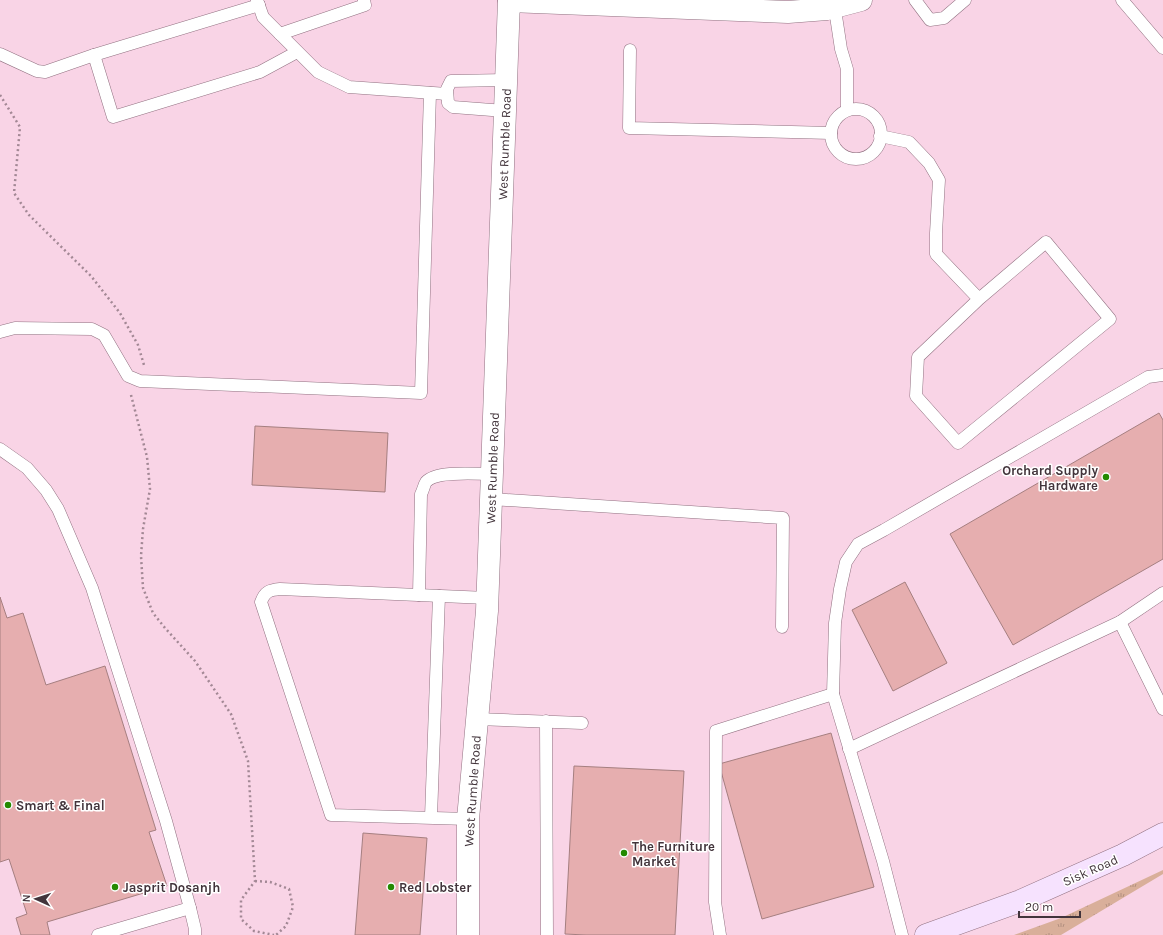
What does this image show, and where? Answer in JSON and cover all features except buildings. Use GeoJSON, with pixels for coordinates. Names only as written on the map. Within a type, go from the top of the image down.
{"type":"FeatureCollection","features":[{"type":"Feature","properties":{"kind":"main road","name":"Sisk Road"},"geometry":{"type":"LineString","coordinates":[[926,935],[1020,901],[1123,855],[1163,834]]}},
{"type":"Feature","properties":{"kind":"street"},"geometry":{"type":"LineString","coordinates":[[509,1],[788,12],[827,8],[834,3],[861,0]]}},
{"type":"Feature","properties":{"kind":"street","name":"West Rumble Road"},"geometry":{"type":"LineString","coordinates":[[468,935],[468,818],[487,598],[509,1]]}},
{"type":"Feature","properties":{"kind":"lane"},"geometry":{"type":"LineString","coordinates":[[280,34],[366,4],[364,0]]}},
{"type":"Feature","properties":{"kind":"lane"},"geometry":{"type":"LineString","coordinates":[[914,0],[930,20],[944,18],[965,0]]}},
{"type":"Feature","properties":{"kind":"lane"},"geometry":{"type":"LineString","coordinates":[[1122,0],[1163,48]]}},
{"type":"Feature","properties":{"kind":"lane"},"geometry":{"type":"LineString","coordinates":[[0,54],[37,71],[45,72],[258,3],[263,17],[318,72],[349,87],[447,94]]}},
{"type":"Feature","properties":{"kind":"lane"},"geometry":{"type":"LineString","coordinates":[[834,3],[841,48],[848,68],[847,110]]}},
{"type":"Feature","properties":{"kind":"lane"},"geometry":{"type":"LineString","coordinates":[[630,50],[629,128],[830,133]]}},
{"type":"Feature","properties":{"kind":"lane"},"geometry":{"type":"LineString","coordinates":[[94,55],[113,117],[260,72],[297,52]]}},
{"type":"Feature","properties":{"kind":"lane"},"geometry":{"type":"LineString","coordinates":[[505,111],[453,107],[448,103],[447,89],[451,80],[506,80]]}},
{"type":"Feature","properties":{"kind":"lane"},"geometry":{"type":"LineString","coordinates":[[0,332],[15,328],[92,329],[104,335],[128,376],[148,381],[421,393],[430,93]]}},
{"type":"Feature","properties":{"kind":"lane"},"geometry":{"type":"LineString","coordinates":[[856,108],[872,114],[877,120],[880,128],[878,145],[873,151],[862,157],[850,158],[842,155],[836,149],[832,141],[830,133],[835,119],[847,110],[856,108]]}},
{"type":"Feature","properties":{"kind":"lane"},"geometry":{"type":"LineString","coordinates":[[880,136],[909,142],[928,163],[939,180],[936,254],[979,299]]}},
{"type":"Feature","properties":{"kind":"lane"},"geometry":{"type":"LineString","coordinates":[[1046,242],[1110,319],[958,443],[916,396],[918,357],[979,299],[1046,242]]}},
{"type":"Feature","properties":{"kind":"lane"},"geometry":{"type":"LineString","coordinates":[[902,935],[883,861],[833,694],[835,623],[846,562],[858,544],[1148,377],[1163,375]]}},
{"type":"Feature","properties":{"kind":"lane"},"geometry":{"type":"LineString","coordinates":[[0,449],[27,468],[46,490],[58,509],[92,588],[166,821],[190,908],[195,935]]}},
{"type":"Feature","properties":{"kind":"lane"},"geometry":{"type":"LineString","coordinates":[[419,594],[421,494],[426,482],[435,476],[446,474],[492,474]]}},
{"type":"Feature","properties":{"kind":"lane"},"geometry":{"type":"LineString","coordinates":[[491,499],[783,518],[782,627]]}},
{"type":"Feature","properties":{"kind":"lane"},"geometry":{"type":"LineString","coordinates":[[468,818],[331,815],[261,602],[263,596],[270,590],[280,589],[487,598]]}},
{"type":"Feature","properties":{"kind":"lane"},"geometry":{"type":"LineString","coordinates":[[849,750],[1120,622],[1163,594]]}},
{"type":"Feature","properties":{"kind":"lane"},"geometry":{"type":"LineString","coordinates":[[431,817],[439,596]]}},
{"type":"Feature","properties":{"kind":"lane"},"geometry":{"type":"LineString","coordinates":[[1120,622],[1163,709]]}},
{"type":"Feature","properties":{"kind":"lane"},"geometry":{"type":"LineString","coordinates":[[720,935],[715,902],[716,731],[833,694]]}},
{"type":"Feature","properties":{"kind":"lane"},"geometry":{"type":"LineString","coordinates":[[477,720],[582,723]]}},
{"type":"Feature","properties":{"kind":"lane"},"geometry":{"type":"LineString","coordinates":[[546,722],[547,935]]}},
{"type":"Feature","properties":{"kind":"lane"},"geometry":{"type":"LineString","coordinates":[[98,935],[190,908]]}},
{"type":"Feature","properties":{"kind":"path"},"geometry":{"type":"LineString","coordinates":[[0,95],[20,127],[14,193],[29,215],[91,276],[120,313],[138,345],[144,365],[131,395],[147,457],[150,489],[143,529],[141,556],[143,588],[154,613],[165,628],[195,661],[232,714],[248,761],[255,880],[241,900],[241,918],[254,931],[275,935],[286,926],[293,907],[289,889],[270,882],[255,880]]}},
{"type":"Feature","properties":{"kind":"green space"},"geometry":{"type":"Polygon","coordinates":[[[1163,870],[1163,874],[1061,935],[1014,935],[1061,918],[1163,870]]]}},
{"type":"Feature","properties":{"kind":"place","name":"Orchard Supply Hardware"},"geometry":{"type":"Point","coordinates":[1106,477]}},
{"type":"Feature","properties":{"kind":"place","name":"Smart & Final"},"geometry":{"type":"Point","coordinates":[8,805]}},
{"type":"Feature","properties":{"kind":"place","name":"The Furniture Market"},"geometry":{"type":"Point","coordinates":[624,853]}},
{"type":"Feature","properties":{"kind":"place","name":"Jasprit Dosanjh"},"geometry":{"type":"Point","coordinates":[115,887]}},
{"type":"Feature","properties":{"kind":"place","name":"Red Lobster"},"geometry":{"type":"Point","coordinates":[391,887]}}]}
